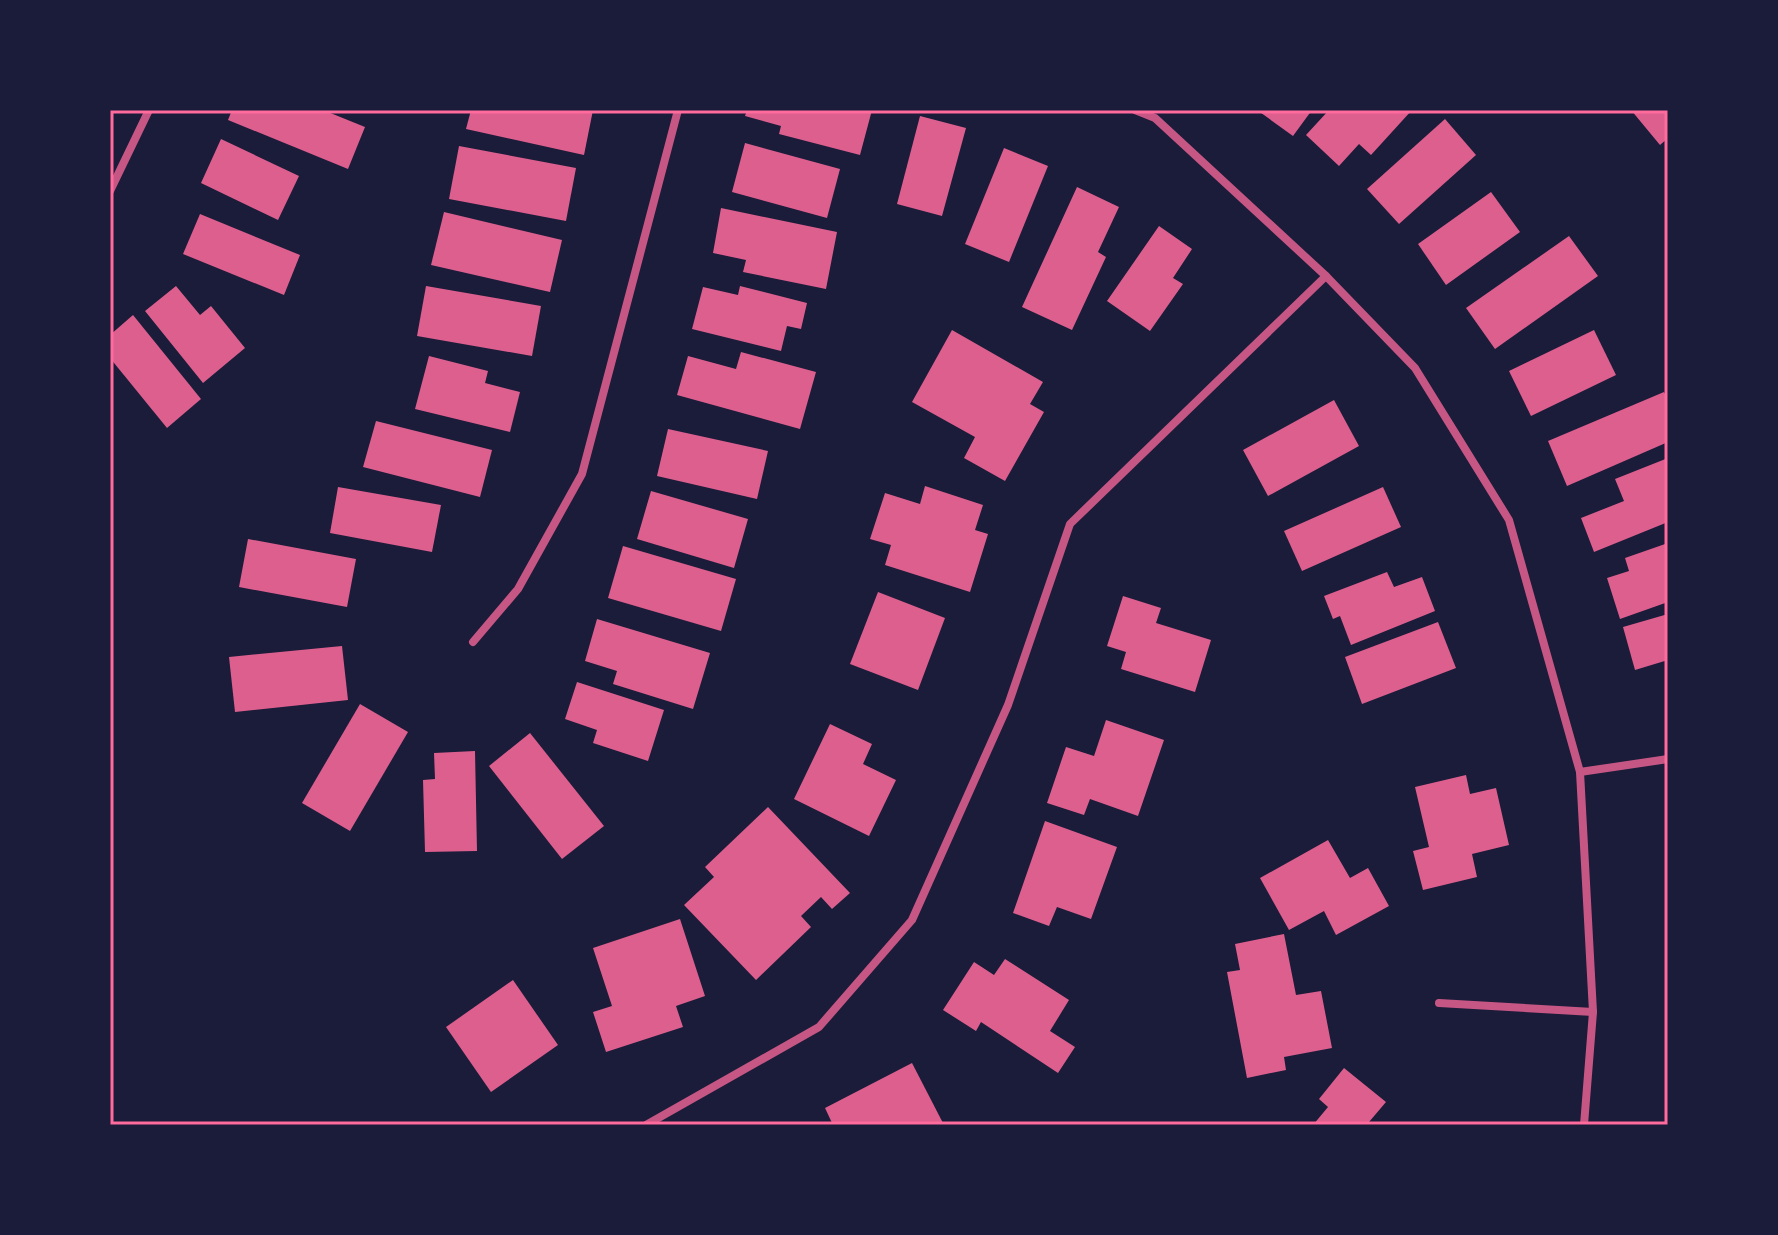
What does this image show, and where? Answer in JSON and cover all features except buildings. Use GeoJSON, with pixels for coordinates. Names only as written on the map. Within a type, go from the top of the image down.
{"type":"FeatureCollection","features":[{"type":"Feature","properties":{"kind":"street"},"geometry":{"type":"LineString","coordinates":[[110,191],[149,110]]}},
{"type":"Feature","properties":{"kind":"street"},"geometry":{"type":"LineString","coordinates":[[473,642],[518,589],[582,474],[678,110]]}},
{"type":"Feature","properties":{"kind":"street"},"geometry":{"type":"LineString","coordinates":[[1135,110],[1157,114],[1326,276],[1415,368],[1509,520],[1580,772],[1593,1012],[1584,1125]]}},
{"type":"Feature","properties":{"kind":"street"},"geometry":{"type":"LineString","coordinates":[[646,1125],[819,1027],[912,920],[1008,705],[1070,524],[1326,276]]}},
{"type":"Feature","properties":{"kind":"street"},"geometry":{"type":"LineString","coordinates":[[1580,772],[1668,759]]}},
{"type":"Feature","properties":{"kind":"street"},"geometry":{"type":"LineString","coordinates":[[1439,1003],[1593,1012]]}}]}
